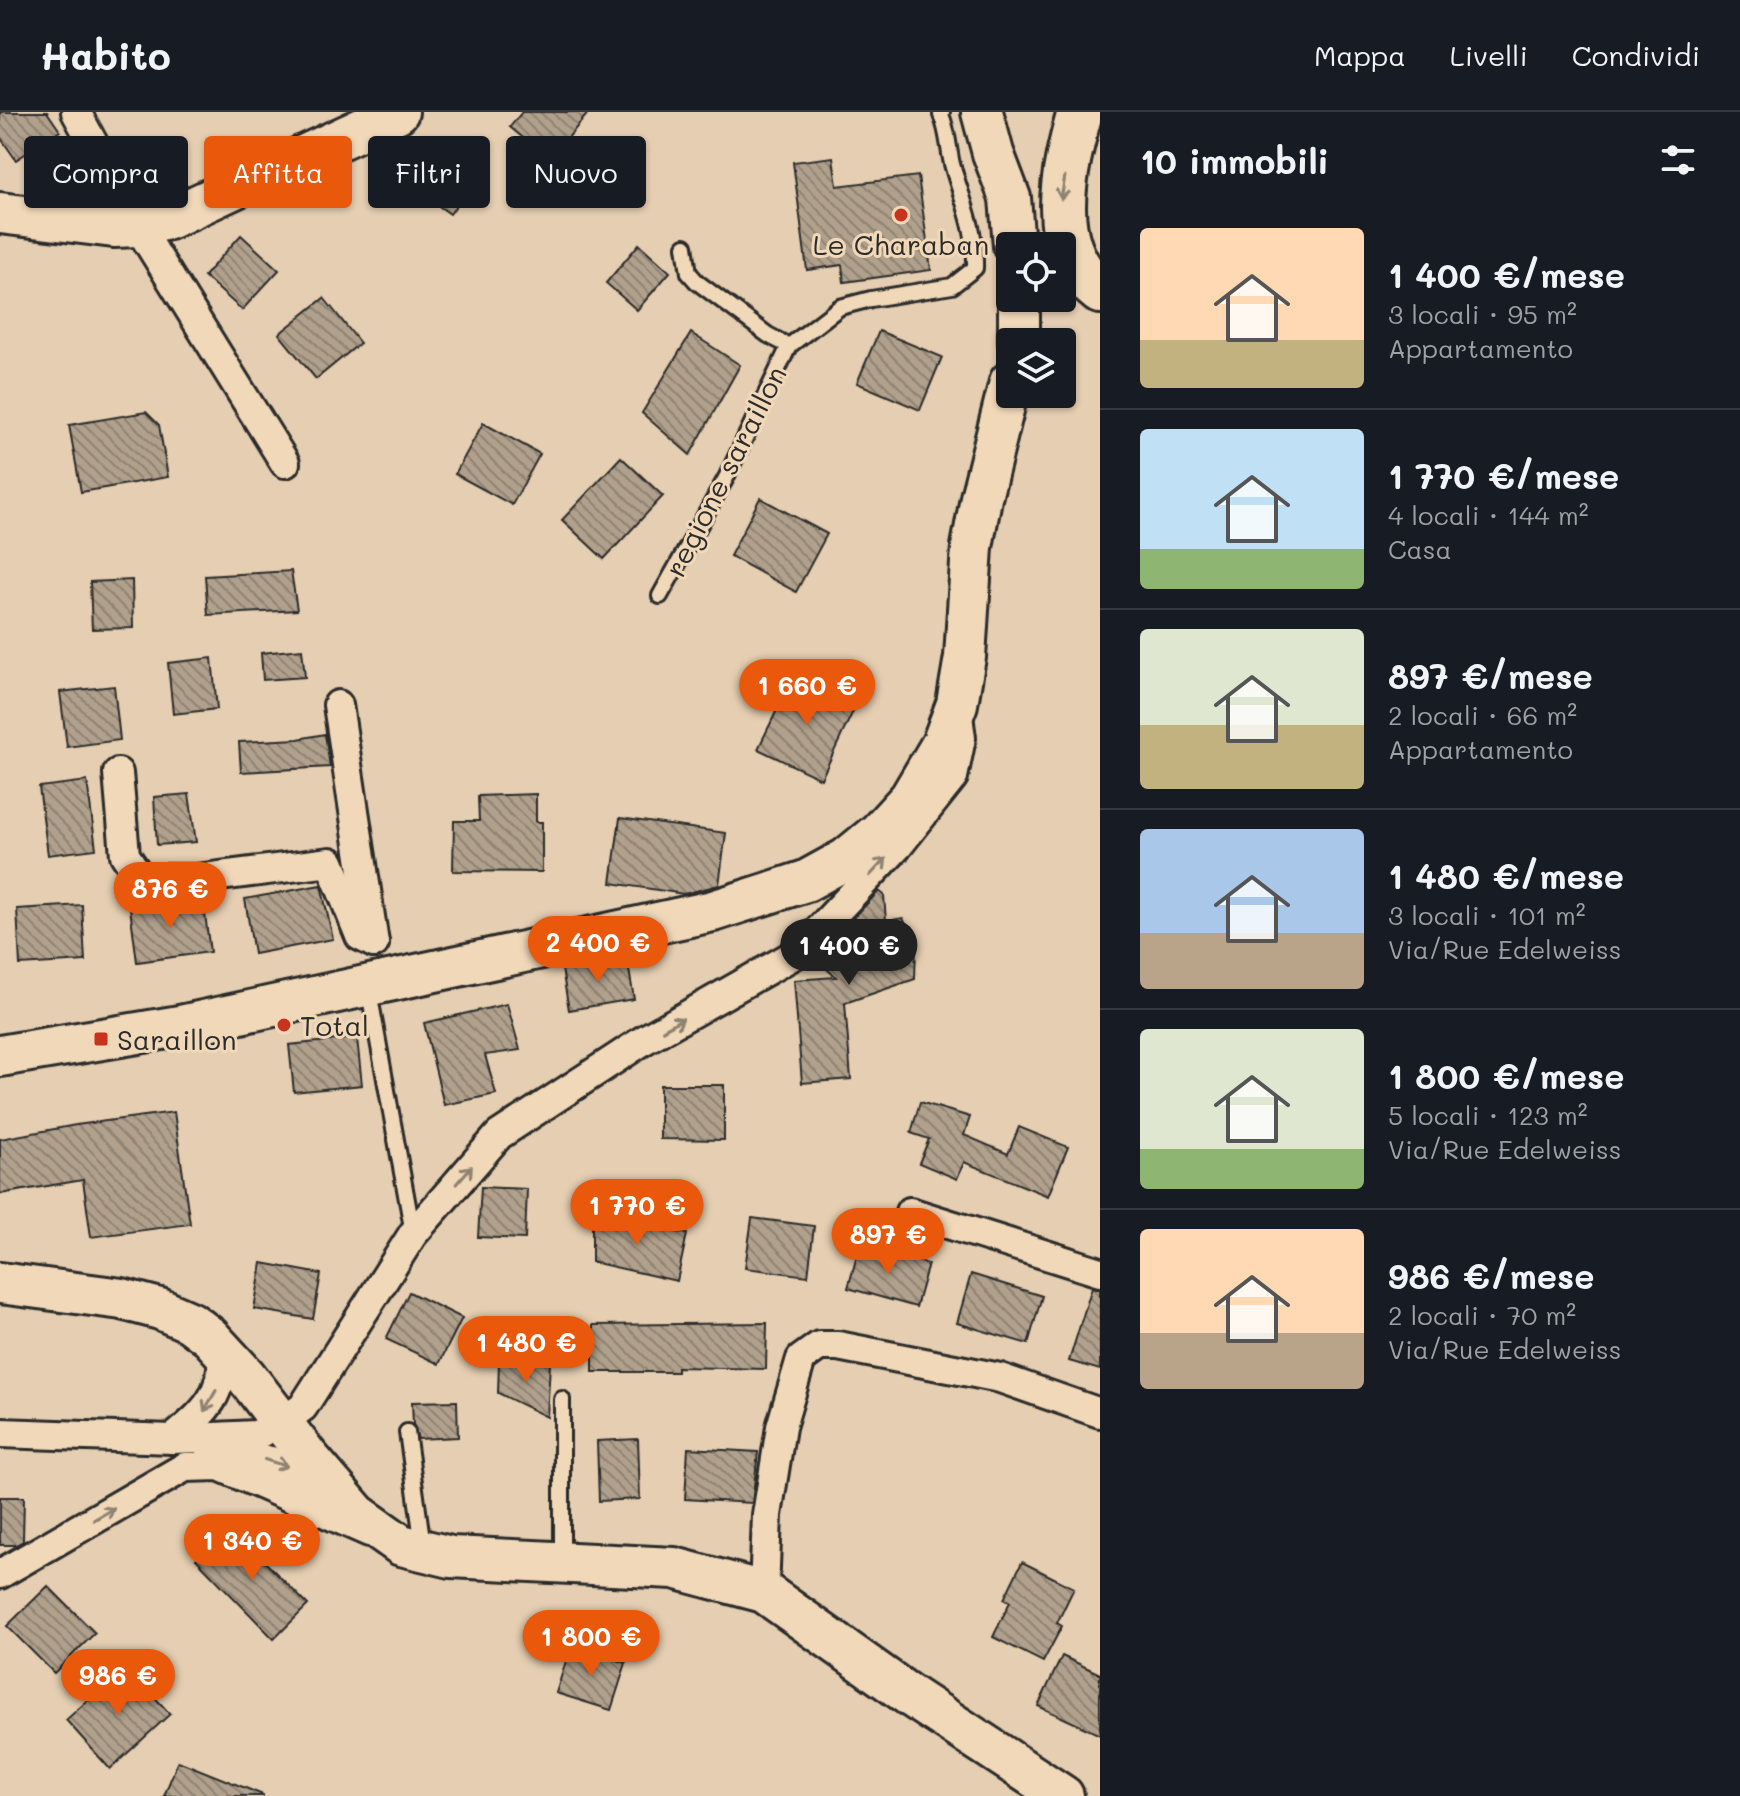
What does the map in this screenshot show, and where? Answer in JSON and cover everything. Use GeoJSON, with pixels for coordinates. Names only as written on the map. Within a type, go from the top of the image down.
{"type":"FeatureCollection","features":[{"type":"Feature","properties":{"kind":"highway"},"geometry":{"type":"LineString","coordinates":[[1080,112],[1061,199],[1068,252],[1100,291]]}},
{"type":"Feature","properties":{"kind":"main road"},"geometry":{"type":"LineString","coordinates":[[0,213],[114,227],[138,226],[168,219],[398,112]]}},
{"type":"Feature","properties":{"kind":"main road"},"geometry":{"type":"LineString","coordinates":[[982,112],[1010,198],[1013,232]]}},
{"type":"Feature","properties":{"kind":"main road"},"geometry":{"type":"LineString","coordinates":[[10,1051],[180,1026],[713,911],[806,881],[846,859],[879,832],[910,798],[942,744],[957,704],[965,657],[972,547],[1004,408]]}},
{"type":"Feature","properties":{"kind":"main road"},"geometry":{"type":"LineString","coordinates":[[0,1283],[122,1299],[160,1309],[190,1322],[224,1351],[357,1514],[413,1548],[451,1557],[674,1568],[764,1592],[909,1695],[1063,1796]]}},
{"type":"Feature","properties":{"kind":"street"},"geometry":{"type":"LineString","coordinates":[[76,112],[138,226],[285,463]]}},
{"type":"Feature","properties":{"kind":"street"},"geometry":{"type":"LineString","coordinates":[[0,1433],[173,1439],[256,1435],[281,1423],[303,1407],[413,1234],[499,1135],[644,1040],[797,953],[898,846],[953,777],[961,738],[957,704]]}},
{"type":"Feature","properties":{"kind":"street"},"geometry":{"type":"LineString","coordinates":[[338,705],[374,943],[376,984]]}},
{"type":"Feature","properties":{"kind":"street"},"geometry":{"type":"LineString","coordinates":[[118,773],[125,855],[141,879],[196,879],[330,862],[360,936],[374,943]]}},
{"type":"Feature","properties":{"kind":"street"},"geometry":{"type":"LineString","coordinates":[[910,1212],[1100,1272]]}},
{"type":"Feature","properties":{"kind":"street"},"geometry":{"type":"LineString","coordinates":[[764,1592],[767,1515],[781,1427],[801,1359],[819,1346],[838,1346],[1000,1378],[1100,1413]]}},
{"type":"Feature","properties":{"kind":"street"},"geometry":{"type":"LineString","coordinates":[[173,1439],[204,1412],[222,1379],[224,1351]]}},
{"type":"Feature","properties":{"kind":"street"},"geometry":{"type":"LineString","coordinates":[[173,1439],[279,1463],[331,1485]]}},
{"type":"Feature","properties":{"kind":"street"},"geometry":{"type":"LineString","coordinates":[[0,1574],[185,1467],[219,1466],[324,1514],[413,1548]]}},
{"type":"Feature","properties":{"kind":"lane","name":"regione saraillon"},"geometry":{"type":"LineString","coordinates":[[660,596],[726,478],[789,346],[840,307],[952,286],[975,268],[976,239],[951,161],[942,112]]}},
{"type":"Feature","properties":{"kind":"lane","name":"regione saraillon"},"geometry":{"type":"LineString","coordinates":[[685,246],[689,273],[697,282],[768,335],[789,346]]}},
{"type":"Feature","properties":{"kind":"lane"},"geometry":{"type":"LineString","coordinates":[[376,984],[413,1234]]}},
{"type":"Feature","properties":{"kind":"lane"},"geometry":{"type":"LineString","coordinates":[[562,1399],[562,1563]]}},
{"type":"Feature","properties":{"kind":"lane"},"geometry":{"type":"LineString","coordinates":[[407,1432],[413,1548]]}},
{"type":"Feature","properties":{"kind":"building"},"geometry":{"type":"Polygon","coordinates":[[[0,112],[47,112],[60,131],[52,136],[24,136],[24,155],[16,160],[0,137],[0,112]]]}},
{"type":"Feature","properties":{"kind":"building"},"geometry":{"type":"Polygon","coordinates":[[[522,112],[589,112],[570,136],[521,136],[510,127],[522,112]]]}},
{"type":"Feature","properties":{"kind":"building"},"geometry":{"type":"Polygon","coordinates":[[[833,157],[837,186],[918,176],[931,270],[844,282],[842,265],[807,270],[793,162],[833,157]]]}},
{"type":"Feature","properties":{"kind":"building"},"geometry":{"type":"Polygon","coordinates":[[[241,235],[279,270],[242,310],[204,276],[241,235]]]}},
{"type":"Feature","properties":{"kind":"building"},"geometry":{"type":"Polygon","coordinates":[[[639,244],[670,272],[637,310],[606,283],[639,244]]]}},
{"type":"Feature","properties":{"kind":"building"},"geometry":{"type":"Polygon","coordinates":[[[324,298],[360,343],[316,379],[279,334],[324,298]]]}},
{"type":"Feature","properties":{"kind":"building"},"geometry":{"type":"Polygon","coordinates":[[[879,331],[942,357],[920,410],[857,383],[879,331]]]}},
{"type":"Feature","properties":{"kind":"building"},"geometry":{"type":"Polygon","coordinates":[[[691,333],[740,365],[690,455],[642,413],[691,333]]]}},
{"type":"Feature","properties":{"kind":"building"},"geometry":{"type":"Polygon","coordinates":[[[146,412],[159,425],[168,477],[81,492],[69,425],[146,412]]]}},
{"type":"Feature","properties":{"kind":"building"},"geometry":{"type":"Polygon","coordinates":[[[483,423],[540,454],[512,505],[455,474],[483,423]]]}},
{"type":"Feature","properties":{"kind":"building"},"geometry":{"type":"Polygon","coordinates":[[[621,457],[663,496],[604,559],[562,520],[621,457]]]}},
{"type":"Feature","properties":{"kind":"building"},"geometry":{"type":"Polygon","coordinates":[[[760,498],[827,534],[796,592],[730,556],[760,498]]]}},
{"type":"Feature","properties":{"kind":"building"},"geometry":{"type":"Polygon","coordinates":[[[291,571],[297,610],[208,615],[205,576],[291,571]]]}},
{"type":"Feature","properties":{"kind":"building"},"geometry":{"type":"Polygon","coordinates":[[[132,580],[133,628],[92,629],[90,582],[132,580]]]}},
{"type":"Feature","properties":{"kind":"building"},"geometry":{"type":"Polygon","coordinates":[[[302,649],[305,677],[263,680],[261,653],[302,649]]]}},
{"type":"Feature","properties":{"kind":"building"},"geometry":{"type":"Polygon","coordinates":[[[212,658],[217,709],[173,714],[168,663],[212,658]]]}},
{"type":"Feature","properties":{"kind":"building"},"geometry":{"type":"Polygon","coordinates":[[[794,675],[856,705],[821,779],[758,749],[794,675]]]}},
{"type":"Feature","properties":{"kind":"building"},"geometry":{"type":"Polygon","coordinates":[[[114,686],[120,740],[67,747],[60,692],[114,686]]]}},
{"type":"Feature","properties":{"kind":"building"},"geometry":{"type":"Polygon","coordinates":[[[325,734],[330,767],[241,772],[239,742],[298,739],[325,734]]]}},
{"type":"Feature","properties":{"kind":"building"},"geometry":{"type":"Polygon","coordinates":[[[87,781],[96,849],[48,855],[39,787],[87,781]]]}},
{"type":"Feature","properties":{"kind":"building"},"geometry":{"type":"Polygon","coordinates":[[[189,794],[196,842],[157,845],[154,797],[189,794]]]}},
{"type":"Feature","properties":{"kind":"building"},"geometry":{"type":"Polygon","coordinates":[[[536,794],[536,822],[542,822],[542,872],[453,871],[454,821],[479,821],[478,796],[536,794]]]}},
{"type":"Feature","properties":{"kind":"building"},"geometry":{"type":"Polygon","coordinates":[[[620,818],[726,833],[719,885],[684,894],[611,883],[620,818]]]}},
{"type":"Feature","properties":{"kind":"building"},"geometry":{"type":"Polygon","coordinates":[[[321,885],[333,939],[254,954],[245,899],[321,885]]]}},
{"type":"Feature","properties":{"kind":"building"},"geometry":{"type":"Polygon","coordinates":[[[879,891],[884,895],[886,921],[903,918],[916,945],[915,979],[845,1003],[851,1079],[802,1083],[794,980],[836,977],[815,959],[879,891]]]}},
{"type":"Feature","properties":{"kind":"building"},"geometry":{"type":"Polygon","coordinates":[[[203,899],[210,952],[137,962],[130,908],[203,899]]]}},
{"type":"Feature","properties":{"kind":"building"},"geometry":{"type":"Polygon","coordinates":[[[82,905],[85,961],[20,965],[17,909],[82,905]]]}},
{"type":"Feature","properties":{"kind":"building"},"geometry":{"type":"Polygon","coordinates":[[[627,958],[634,999],[569,1010],[562,969],[627,958]]]}},
{"type":"Feature","properties":{"kind":"building"},"geometry":{"type":"Polygon","coordinates":[[[507,1004],[520,1050],[485,1055],[496,1094],[444,1105],[424,1023],[507,1004]]]}},
{"type":"Feature","properties":{"kind":"building"},"geometry":{"type":"Polygon","coordinates":[[[357,1038],[362,1085],[294,1092],[289,1045],[357,1038]]]}},
{"type":"Feature","properties":{"kind":"building"},"geometry":{"type":"Polygon","coordinates":[[[660,1085],[724,1085],[724,1140],[660,1139],[660,1085]]]}},
{"type":"Feature","properties":{"kind":"building"},"geometry":{"type":"Polygon","coordinates":[[[920,1102],[970,1117],[964,1135],[1008,1154],[1019,1127],[1068,1147],[1048,1196],[964,1162],[957,1179],[919,1163],[929,1139],[911,1133],[920,1102]]]}},
{"type":"Feature","properties":{"kind":"building"},"geometry":{"type":"Polygon","coordinates":[[[174,1112],[190,1224],[91,1237],[83,1180],[0,1194],[0,1139],[174,1112]]]}},
{"type":"Feature","properties":{"kind":"building"},"geometry":{"type":"Polygon","coordinates":[[[481,1187],[527,1189],[525,1239],[478,1237],[481,1187]]]}},
{"type":"Feature","properties":{"kind":"building"},"geometry":{"type":"Polygon","coordinates":[[[592,1213],[687,1234],[677,1281],[592,1262],[592,1213]]]}},
{"type":"Feature","properties":{"kind":"building"},"geometry":{"type":"Polygon","coordinates":[[[752,1218],[814,1226],[808,1276],[745,1268],[752,1218]]]}},
{"type":"Feature","properties":{"kind":"building"},"geometry":{"type":"Polygon","coordinates":[[[860,1245],[928,1264],[916,1307],[848,1288],[860,1245]]]}},
{"type":"Feature","properties":{"kind":"building"},"geometry":{"type":"Polygon","coordinates":[[[262,1263],[321,1274],[313,1319],[254,1309],[262,1263]]]}},
{"type":"Feature","properties":{"kind":"building"},"geometry":{"type":"Polygon","coordinates":[[[971,1274],[1042,1296],[1028,1344],[957,1323],[971,1274]]]}},
{"type":"Feature","properties":{"kind":"building"},"geometry":{"type":"Polygon","coordinates":[[[1092,1287],[1100,1289],[1100,1370],[1069,1361],[1092,1287]]]}},
{"type":"Feature","properties":{"kind":"building"},"geometry":{"type":"Polygon","coordinates":[[[409,1292],[462,1318],[439,1364],[386,1339],[409,1292]]]}},
{"type":"Feature","properties":{"kind":"building"},"geometry":{"type":"Polygon","coordinates":[[[767,1323],[766,1369],[677,1367],[677,1372],[593,1372],[593,1325],[767,1323]]]}},
{"type":"Feature","properties":{"kind":"building"},"geometry":{"type":"Polygon","coordinates":[[[499,1361],[550,1364],[547,1417],[498,1393],[499,1361]]]}},
{"type":"Feature","properties":{"kind":"building"},"geometry":{"type":"Polygon","coordinates":[[[457,1401],[458,1437],[418,1439],[413,1424],[412,1402],[457,1401]]]}},
{"type":"Feature","properties":{"kind":"building"},"geometry":{"type":"Polygon","coordinates":[[[638,1439],[640,1499],[599,1501],[597,1441],[638,1439]]]}},
{"type":"Feature","properties":{"kind":"building"},"geometry":{"type":"Polygon","coordinates":[[[688,1448],[758,1452],[752,1503],[685,1499],[688,1448]]]}},
{"type":"Feature","properties":{"kind":"building"},"geometry":{"type":"Polygon","coordinates":[[[0,1497],[24,1497],[23,1541],[16,1545],[0,1545],[0,1497]]]}},
{"type":"Feature","properties":{"kind":"building"},"geometry":{"type":"Polygon","coordinates":[[[229,1526],[308,1605],[274,1639],[196,1559],[229,1526]]]}},
{"type":"Feature","properties":{"kind":"building"},"geometry":{"type":"Polygon","coordinates":[[[1022,1562],[1074,1588],[1057,1623],[1062,1626],[1043,1662],[993,1637],[1010,1602],[1004,1599],[1022,1562]]]}},
{"type":"Feature","properties":{"kind":"building"},"geometry":{"type":"Polygon","coordinates":[[[48,1586],[95,1633],[54,1673],[7,1626],[48,1586]]]}},
{"type":"Feature","properties":{"kind":"building"},"geometry":{"type":"Polygon","coordinates":[[[571,1645],[626,1663],[611,1710],[556,1693],[571,1645]]]}},
{"type":"Feature","properties":{"kind":"building"},"geometry":{"type":"Polygon","coordinates":[[[1062,1656],[1100,1674],[1100,1735],[1038,1706],[1062,1656]]]}},
{"type":"Feature","properties":{"kind":"building"},"geometry":{"type":"Polygon","coordinates":[[[126,1666],[170,1714],[110,1769],[66,1720],[126,1666]]]}},
{"type":"Feature","properties":{"kind":"building"},"geometry":{"type":"Polygon","coordinates":[[[178,1761],[263,1795],[263,1796],[164,1796],[178,1761]]]}},
{"type":"Feature","properties":{"kind":"place","name":"Le Charaban"},"geometry":{"type":"Point","coordinates":[901,215]}},
{"type":"Feature","properties":{"kind":"place","name":"Total"},"geometry":{"type":"Point","coordinates":[284,1025]}},
{"type":"Feature","properties":{"kind":"place","name":"Saraillon"},"geometry":{"type":"Point","coordinates":[101,1039]}}]}
